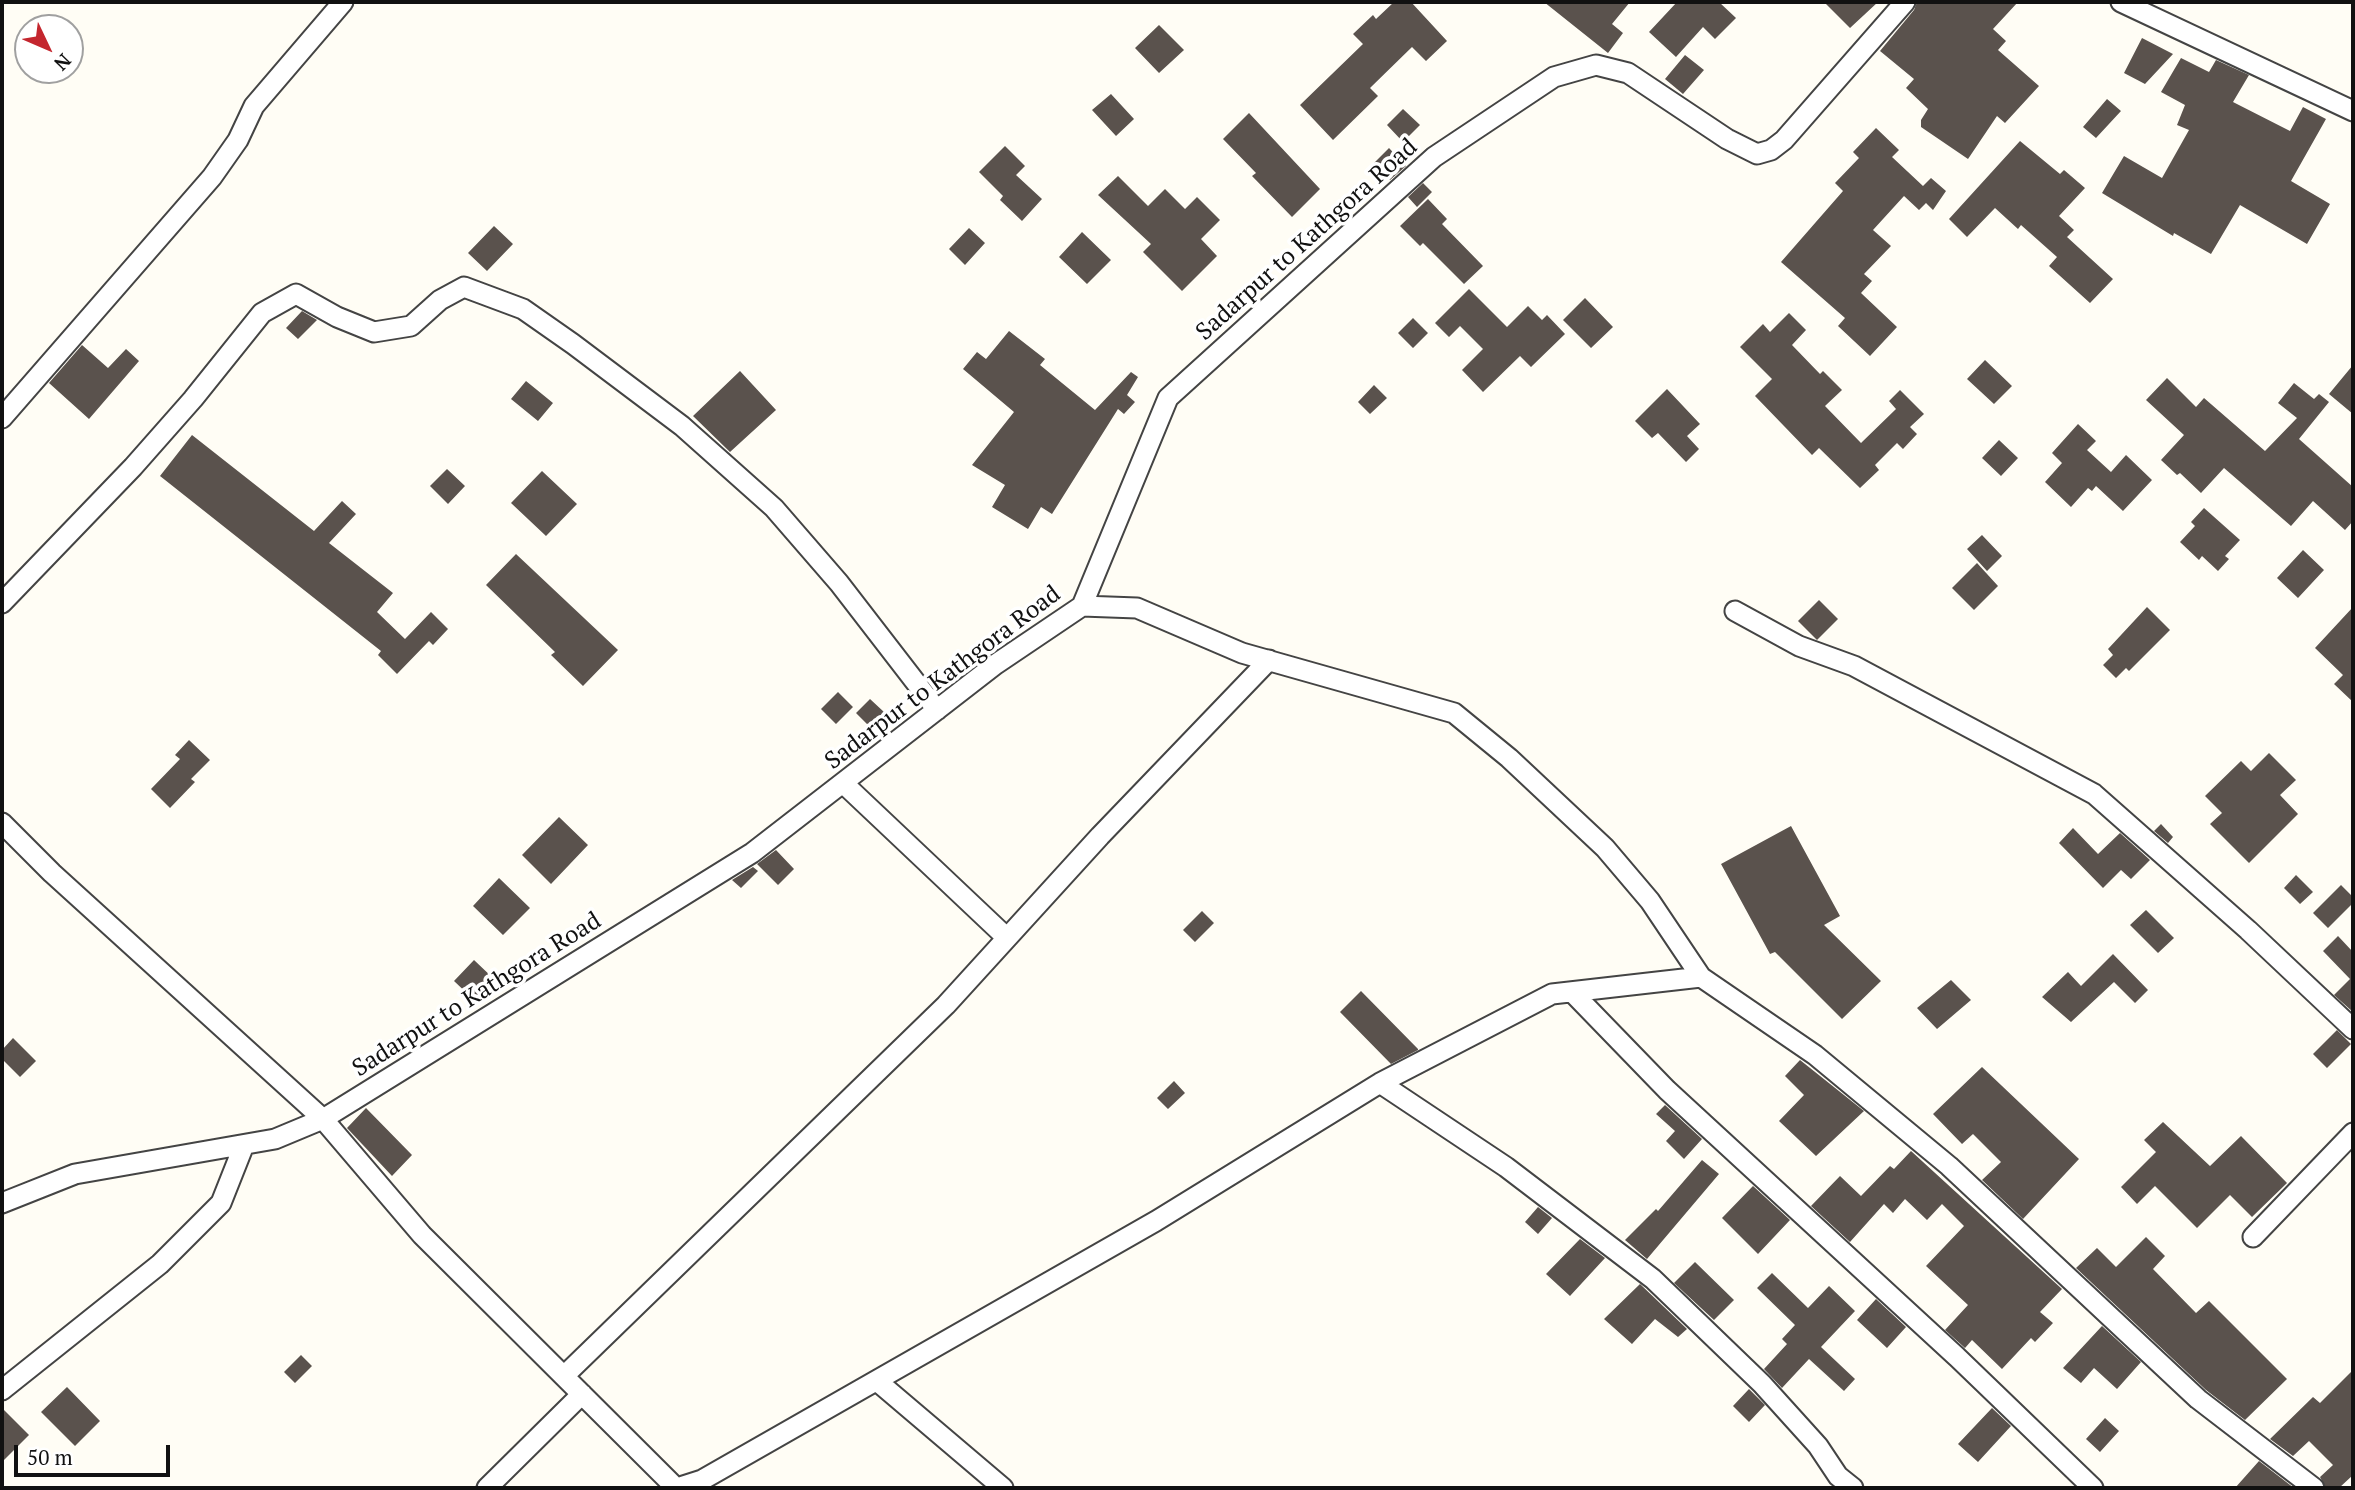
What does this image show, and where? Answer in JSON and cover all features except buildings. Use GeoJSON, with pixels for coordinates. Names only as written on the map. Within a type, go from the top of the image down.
{"type":"FeatureCollection","features":[{"type":"Feature","properties":{"kind":"street"},"geometry":{"type":"LineString","coordinates":[[2,418],[212,177],[238,139],[254,106],[343,2]]}},
{"type":"Feature","properties":{"kind":"street","name":"Sadarpur to Kathgora Road"},"geometry":{"type":"LineString","coordinates":[[2,1203],[75,1174],[275,1139],[323,1119],[752,853],[996,664],[1082,606],[1168,398],[1434,157],[1554,78],[1596,65],[1628,74],[1727,139],[1757,154],[1771,150],[1816,105],[1905,2]]}},
{"type":"Feature","properties":{"kind":"street"},"geometry":{"type":"LineString","coordinates":[[2121,2],[2353,111]]}},
{"type":"Feature","properties":{"kind":"street"},"geometry":{"type":"LineString","coordinates":[[2,603],[133,467],[193,399],[262,313],[296,294],[337,317],[374,332],[411,326],[440,300],[464,287],[523,309],[573,344],[682,426],[774,508],[839,583],[937,710]]}},
{"type":"Feature","properties":{"kind":"street"},"geometry":{"type":"LineString","coordinates":[[1082,606],[1137,608],[1242,653],[1454,713],[1509,758],[1605,848],[1650,901],[1701,977],[1815,1055],[1918,1140],[2197,1399],[2314,1488]]}},
{"type":"Feature","properties":{"kind":"street"},"geometry":{"type":"LineString","coordinates":[[1735,611],[1799,646],[1854,666],[2094,794],[2248,930],[2353,1029]]}},
{"type":"Feature","properties":{"kind":"street"},"geometry":{"type":"LineString","coordinates":[[564,1376],[946,1005],[1269,660]]}},
{"type":"Feature","properties":{"kind":"street"},"geometry":{"type":"LineString","coordinates":[[842,783],[1007,938]]}},
{"type":"Feature","properties":{"kind":"street"},"geometry":{"type":"LineString","coordinates":[[2,823],[52,873],[323,1119],[422,1235],[677,1488],[702,1480],[1156,1221],[1380,1083],[1552,994],[1701,977]]}},
{"type":"Feature","properties":{"kind":"street"},"geometry":{"type":"LineString","coordinates":[[1572,992],[1667,1090],[1957,1357],[2093,1488]]}},
{"type":"Feature","properties":{"kind":"street"},"geometry":{"type":"LineString","coordinates":[[1380,1083],[1507,1167],[1653,1279],[1762,1384],[1818,1447],[1838,1476],[1853,1488]]}},
{"type":"Feature","properties":{"kind":"street"},"geometry":{"type":"LineString","coordinates":[[2253,1237],[2353,1133]]}},
{"type":"Feature","properties":{"kind":"street"},"geometry":{"type":"LineString","coordinates":[[2,1390],[160,1264],[221,1203],[244,1145]]}},
{"type":"Feature","properties":{"kind":"street"},"geometry":{"type":"LineString","coordinates":[[877,1381],[1003,1488]]}},
{"type":"Feature","properties":{"kind":"street"},"geometry":{"type":"LineString","coordinates":[[487,1488],[582,1394]]}}]}
